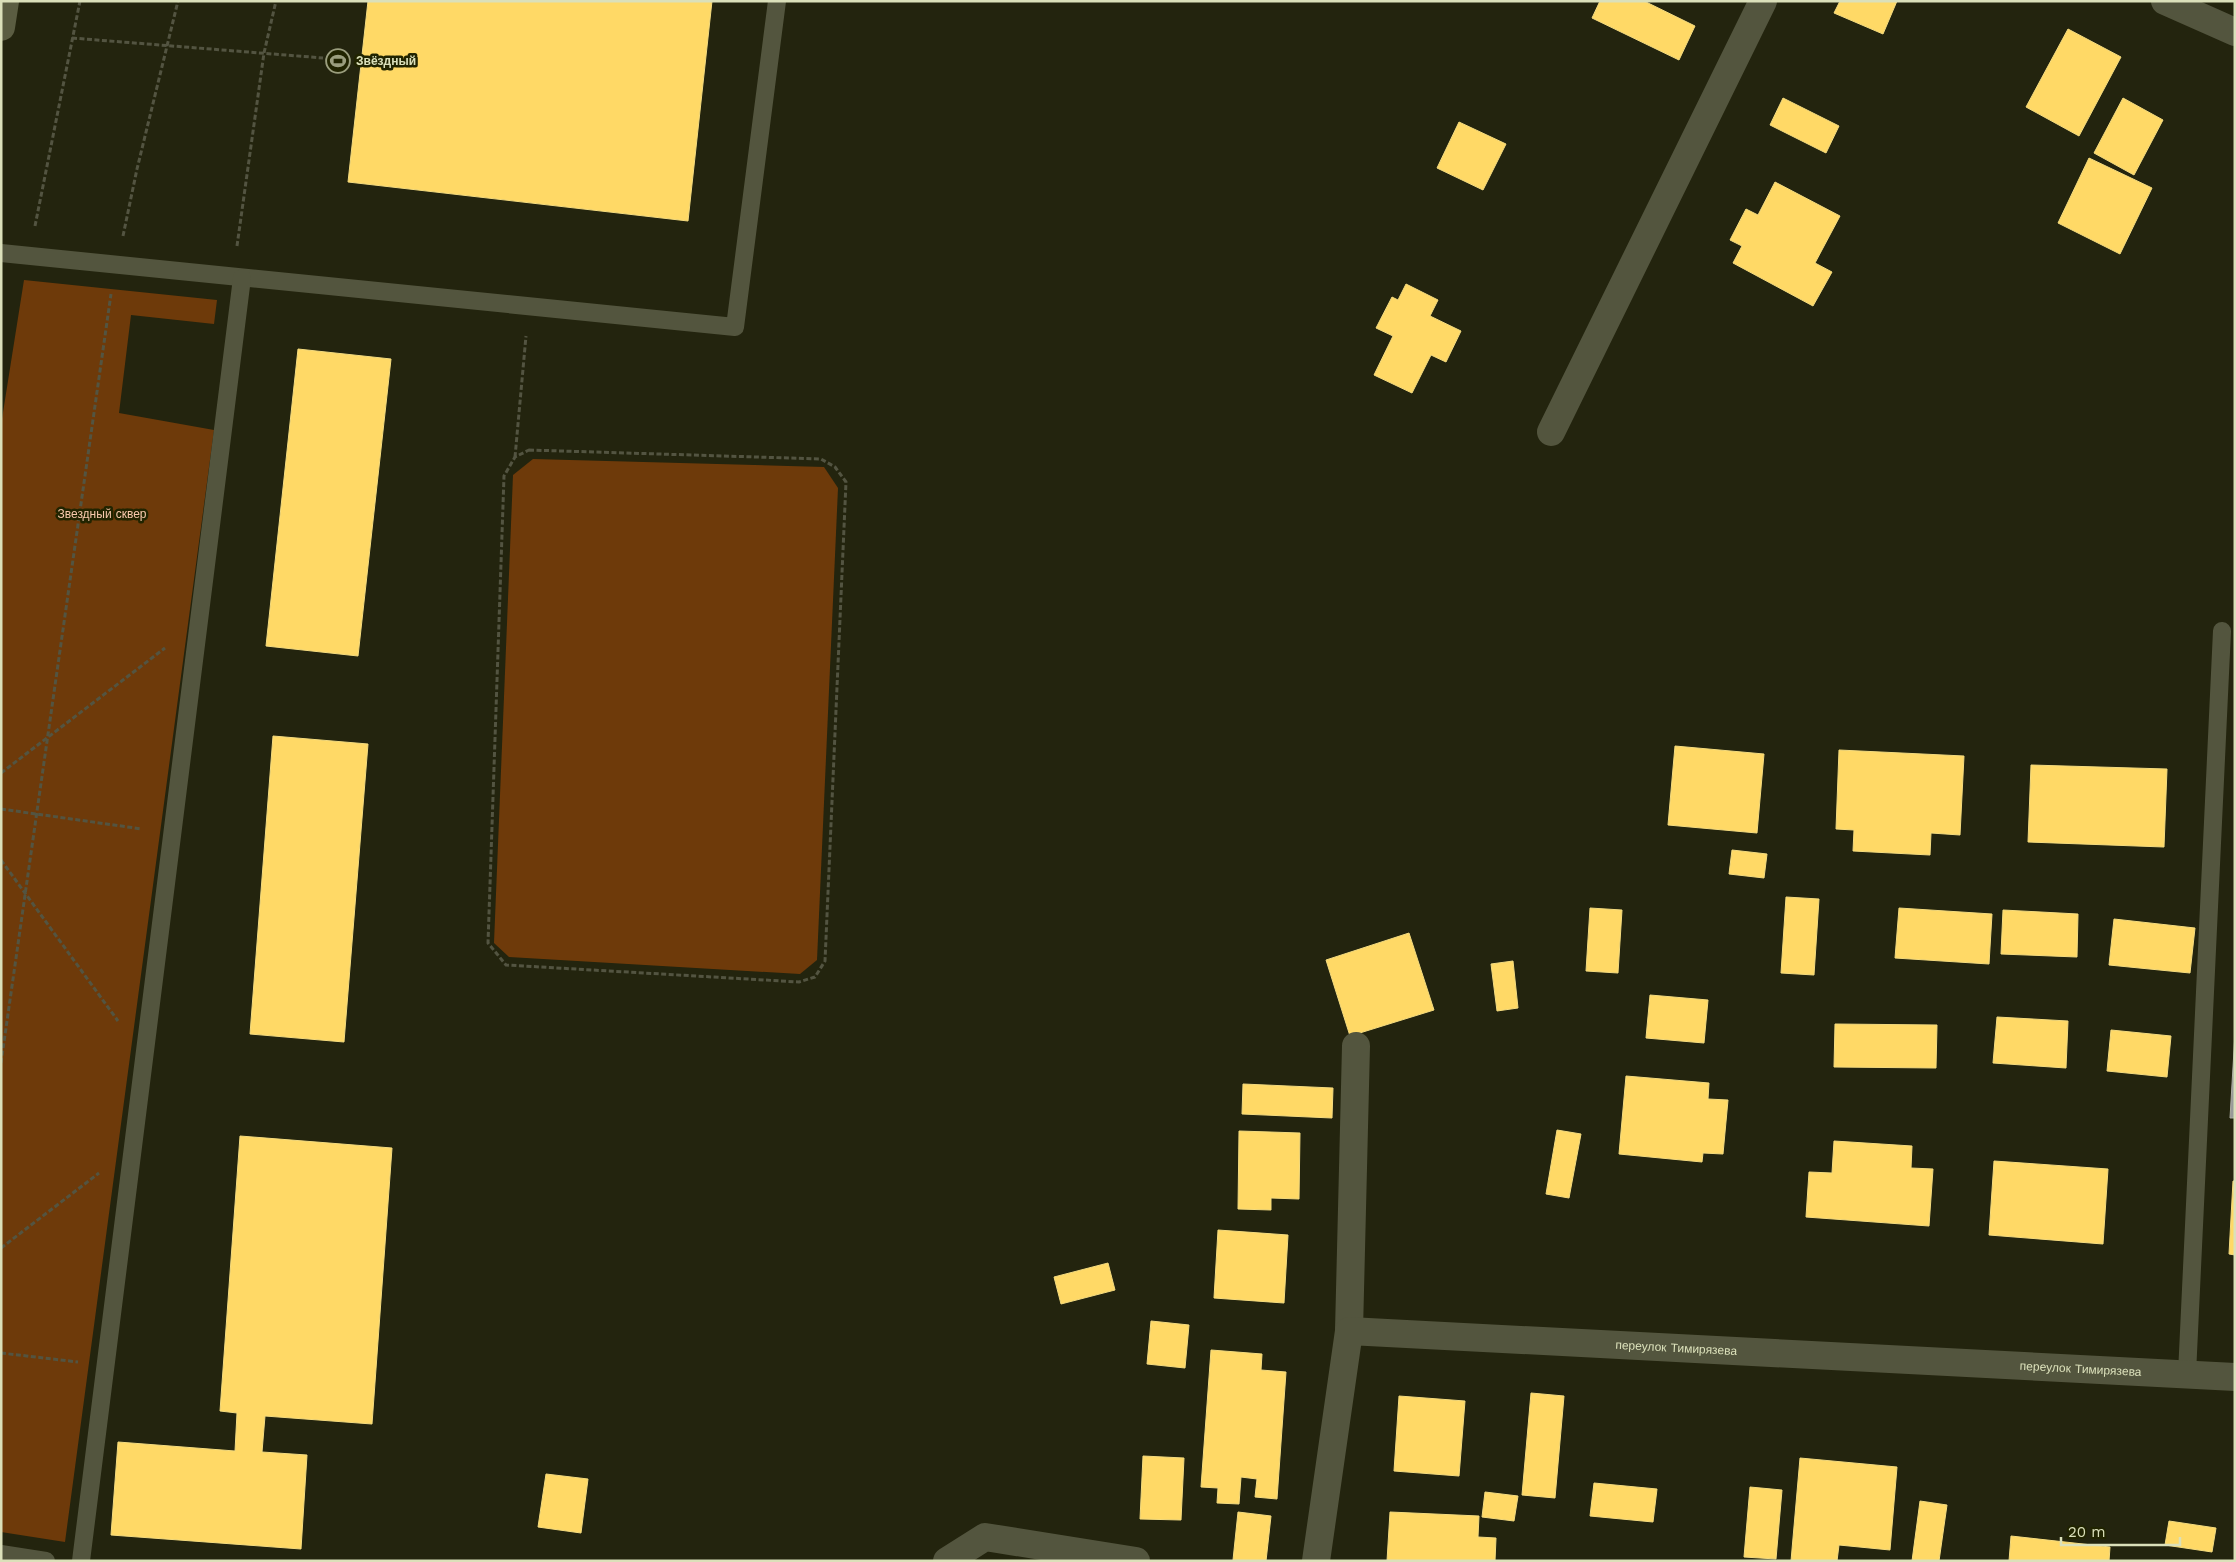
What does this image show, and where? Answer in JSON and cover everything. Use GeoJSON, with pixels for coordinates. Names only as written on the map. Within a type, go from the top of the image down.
{"type":"FeatureCollection","features":[{"type":"Feature","properties":{"kind":"main road"},"geometry":{"type":"LineString","coordinates":[[1,27],[5,1]]}},
{"type":"Feature","properties":{"kind":"street"},"geometry":{"type":"LineString","coordinates":[[1551,432],[1763,1]]}},
{"type":"Feature","properties":{"kind":"street"},"geometry":{"type":"LineString","coordinates":[[2165,1],[2235,32]]}},
{"type":"Feature","properties":{"kind":"street"},"geometry":{"type":"LineString","coordinates":[[1316,1561],[1349,1331],[1356,1046]]}},
{"type":"Feature","properties":{"kind":"street","name":"переулок Тимирязева"},"geometry":{"type":"LineString","coordinates":[[1349,1331],[2235,1377]]}},
{"type":"Feature","properties":{"kind":"street"},"geometry":{"type":"LineString","coordinates":[[947,1561],[985,1537],[1136,1561]]}},
{"type":"Feature","properties":{"kind":"lane"},"geometry":{"type":"LineString","coordinates":[[1,254],[735,327],[777,1]]}},
{"type":"Feature","properties":{"kind":"lane"},"geometry":{"type":"LineString","coordinates":[[81,1561],[242,278]]}},
{"type":"Feature","properties":{"kind":"lane"},"geometry":{"type":"LineString","coordinates":[[2187,1374],[2222,631]]}},
{"type":"Feature","properties":{"kind":"lane"},"geometry":{"type":"LineString","coordinates":[[1,1554],[46,1561]]}},
{"type":"Feature","properties":{"kind":"path"},"geometry":{"type":"LineString","coordinates":[[28,256],[80,1]]}},
{"type":"Feature","properties":{"kind":"path"},"geometry":{"type":"LineString","coordinates":[[1,1063],[117,265],[137,169],[178,1]]}},
{"type":"Feature","properties":{"kind":"path"},"geometry":{"type":"LineString","coordinates":[[236,249],[264,53],[276,1]]}},
{"type":"Feature","properties":{"kind":"path"},"geometry":{"type":"LineString","coordinates":[[72,38],[323,58]]}},
{"type":"Feature","properties":{"kind":"path"},"geometry":{"type":"LineString","coordinates":[[515,457],[528,450],[821,459],[835,467],[846,482],[825,961],[815,976],[800,982],[506,965],[488,943],[504,476],[515,457],[529,307]]}},
{"type":"Feature","properties":{"kind":"path"},"geometry":{"type":"LineString","coordinates":[[1,772],[171,643]]}},
{"type":"Feature","properties":{"kind":"path"},"geometry":{"type":"LineString","coordinates":[[1,809],[172,833]]}},
{"type":"Feature","properties":{"kind":"path"},"geometry":{"type":"LineString","coordinates":[[1,860],[144,1060]]}},
{"type":"Feature","properties":{"kind":"path"},"geometry":{"type":"LineString","coordinates":[[1,1248],[133,1147]]}},
{"type":"Feature","properties":{"kind":"path"},"geometry":{"type":"LineString","coordinates":[[1,1353],[106,1366]]}},
{"type":"Feature","properties":{"kind":"green space","name":"Звездный сквер"},"geometry":{"type":"Polygon","coordinates":[[[24,280],[217,300],[214,324],[131,315],[119,413],[214,430],[65,1542],[1,1532],[1,425],[24,280]]]}},
{"type":"Feature","properties":{"kind":"green space"},"geometry":{"type":"Polygon","coordinates":[[[533,459],[824,467],[838,488],[817,960],[800,974],[509,957],[494,943],[513,475],[533,459]]]}},
{"type":"Feature","properties":{"kind":"building: Жильё"},"geometry":{"type":"Polygon","coordinates":[[[368,1],[712,1],[688,221],[348,182],[368,1]]]}},
{"type":"Feature","properties":{"kind":"building: Жильё"},"geometry":{"type":"Polygon","coordinates":[[[1600,1],[1644,1],[1695,26],[1679,60],[1592,18],[1600,1]]]}},
{"type":"Feature","properties":{"kind":"building: Жильё"},"geometry":{"type":"Polygon","coordinates":[[[1840,1],[1897,1],[1883,34],[1834,13],[1840,1]]]}},
{"type":"Feature","properties":{"kind":"building: Жильё"},"geometry":{"type":"Polygon","coordinates":[[[2068,29],[2121,57],[2079,136],[2026,107],[2068,29]]]}},
{"type":"Feature","properties":{"kind":"building: Жильё"},"geometry":{"type":"Polygon","coordinates":[[[1783,98],[1839,126],[1826,153],[1770,125],[1783,98]]]}},
{"type":"Feature","properties":{"kind":"building: Жильё"},"geometry":{"type":"Polygon","coordinates":[[[2123,98],[2163,120],[2134,175],[2094,153],[2123,98]]]}},
{"type":"Feature","properties":{"kind":"building: Жильё"},"geometry":{"type":"Polygon","coordinates":[[[1459,122],[1506,144],[1483,190],[1437,168],[1459,122]]]}},
{"type":"Feature","properties":{"kind":"building: Жильё"},"geometry":{"type":"Polygon","coordinates":[[[2089,158],[2152,188],[2120,254],[2058,223],[2089,158]]]}},
{"type":"Feature","properties":{"kind":"building: Жильё"},"geometry":{"type":"Polygon","coordinates":[[[1775,182],[1840,216],[1815,263],[1832,272],[1813,306],[1733,263],[1742,246],[1730,240],[1746,209],[1758,215],[1775,182]]]}},
{"type":"Feature","properties":{"kind":"building: Жильё"},"geometry":{"type":"Polygon","coordinates":[[[1406,284],[1438,300],[1430,316],[1461,331],[1446,362],[1431,355],[1412,393],[1374,375],[1393,336],[1376,328],[1392,297],[1398,300],[1406,284]]]}},
{"type":"Feature","properties":{"kind":"building: Жильё"},"geometry":{"type":"Polygon","coordinates":[[[298,349],[391,359],[358,656],[266,646],[298,349]]]}},
{"type":"Feature","properties":{"kind":"building: Жильё"},"geometry":{"type":"Polygon","coordinates":[[[273,736],[368,744],[344,1042],[250,1034],[273,736]]]}},
{"type":"Feature","properties":{"kind":"building: Жильё"},"geometry":{"type":"Polygon","coordinates":[[[1675,746],[1764,754],[1757,833],[1668,825],[1675,746]]]}},
{"type":"Feature","properties":{"kind":"building: Жильё"},"geometry":{"type":"Polygon","coordinates":[[[1839,750],[1964,756],[1960,835],[1931,833],[1930,855],[1853,851],[1854,830],[1836,829],[1839,750]]]}},
{"type":"Feature","properties":{"kind":"building: Жильё"},"geometry":{"type":"Polygon","coordinates":[[[2031,765],[2167,769],[2164,847],[2028,842],[2031,765]]]}},
{"type":"Feature","properties":{"kind":"building: Жильё"},"geometry":{"type":"Polygon","coordinates":[[[1732,850],[1767,854],[1764,878],[1729,874],[1732,850]]]}},
{"type":"Feature","properties":{"kind":"building: Жильё"},"geometry":{"type":"Polygon","coordinates":[[[1786,897],[1819,899],[1814,975],[1781,973],[1786,897]]]}},
{"type":"Feature","properties":{"kind":"building: Жильё"},"geometry":{"type":"Polygon","coordinates":[[[1590,908],[1622,910],[1618,973],[1586,971],[1590,908]]]}},
{"type":"Feature","properties":{"kind":"building: Жильё"},"geometry":{"type":"Polygon","coordinates":[[[1899,908],[1992,914],[1989,964],[1895,958],[1899,908]]]}},
{"type":"Feature","properties":{"kind":"building: Жильё"},"geometry":{"type":"Polygon","coordinates":[[[2003,910],[2078,914],[2077,957],[2001,954],[2003,910]]]}},
{"type":"Feature","properties":{"kind":"building: Жильё"},"geometry":{"type":"Polygon","coordinates":[[[2114,919],[2195,928],[2190,973],[2109,965],[2114,919]]]}},
{"type":"Feature","properties":{"kind":"building: Жильё"},"geometry":{"type":"Polygon","coordinates":[[[1409,933],[1434,1010],[1350,1036],[1326,960],[1409,933]]]}},
{"type":"Feature","properties":{"kind":"building: Жильё"},"geometry":{"type":"Polygon","coordinates":[[[1513,961],[1518,1008],[1497,1011],[1491,964],[1513,961]]]}},
{"type":"Feature","properties":{"kind":"building: Жильё"},"geometry":{"type":"Polygon","coordinates":[[[1650,995],[1708,1000],[1704,1043],[1646,1038],[1650,995]]]}},
{"type":"Feature","properties":{"kind":"building: Жильё"},"geometry":{"type":"Polygon","coordinates":[[[1997,1017],[2068,1021],[2066,1068],[1993,1063],[1997,1017]]]}},
{"type":"Feature","properties":{"kind":"building: Жильё"},"geometry":{"type":"Polygon","coordinates":[[[1835,1024],[1937,1025],[1936,1068],[1834,1067],[1835,1024]]]}},
{"type":"Feature","properties":{"kind":"building: Жильё"},"geometry":{"type":"Polygon","coordinates":[[[2111,1030],[2171,1036],[2167,1077],[2107,1071],[2111,1030]]]}},
{"type":"Feature","properties":{"kind":"building: Жильё"},"geometry":{"type":"Polygon","coordinates":[[[1626,1076],[1709,1083],[1708,1099],[1728,1100],[1723,1154],[1703,1153],[1702,1162],[1619,1154],[1626,1076]]]}},
{"type":"Feature","properties":{"kind":"building: Жильё"},"geometry":{"type":"Polygon","coordinates":[[[1243,1084],[1333,1088],[1332,1118],[1242,1114],[1243,1084]]]}},
{"type":"Feature","properties":{"kind":"building: Жильё"},"geometry":{"type":"Polygon","coordinates":[[[1557,1130],[1581,1134],[1569,1198],[1546,1194],[1557,1130]]]}},
{"type":"Feature","properties":{"kind":"building: Жильё"},"geometry":{"type":"Polygon","coordinates":[[[1239,1131],[1300,1133],[1299,1199],[1271,1198],[1271,1210],[1238,1209],[1239,1131]]]}},
{"type":"Feature","properties":{"kind":"building: Жильё"},"geometry":{"type":"Polygon","coordinates":[[[240,1136],[392,1148],[372,1424],[265,1416],[262,1452],[307,1455],[301,1549],[111,1535],[118,1442],[235,1451],[237,1413],[220,1411],[240,1136]]]}},
{"type":"Feature","properties":{"kind":"building: Жильё"},"geometry":{"type":"Polygon","coordinates":[[[1834,1141],[1912,1146],[1911,1168],[1933,1169],[1929,1226],[1806,1217],[1809,1172],[1832,1173],[1834,1141]]]}},
{"type":"Feature","properties":{"kind":"building: Жильё"},"geometry":{"type":"Polygon","coordinates":[[[1994,1161],[2108,1169],[2103,1244],[1989,1235],[1994,1161]]]}},
{"type":"Feature","properties":{"kind":"building: Жильё"},"geometry":{"type":"Polygon","coordinates":[[[2233,1181],[2235,1181],[2235,1255],[2229,1254],[2233,1181]]]}},
{"type":"Feature","properties":{"kind":"building: Жильё"},"geometry":{"type":"Polygon","coordinates":[[[1218,1230],[1288,1235],[1284,1303],[1214,1298],[1218,1230]]]}},
{"type":"Feature","properties":{"kind":"building: Жильё"},"geometry":{"type":"Polygon","coordinates":[[[1108,1263],[1115,1290],[1061,1304],[1054,1277],[1108,1263]]]}},
{"type":"Feature","properties":{"kind":"building: Жильё"},"geometry":{"type":"Polygon","coordinates":[[[1151,1321],[1189,1325],[1185,1368],[1147,1364],[1151,1321]]]}},
{"type":"Feature","properties":{"kind":"building: Жильё"},"geometry":{"type":"Polygon","coordinates":[[[1211,1350],[1262,1354],[1261,1370],[1286,1372],[1277,1499],[1255,1497],[1257,1479],[1241,1477],[1239,1504],[1217,1503],[1218,1488],[1201,1487],[1211,1350]]]}},
{"type":"Feature","properties":{"kind":"building: Жильё"},"geometry":{"type":"Polygon","coordinates":[[[1531,1393],[1564,1396],[1555,1498],[1522,1495],[1531,1393]]]}},
{"type":"Feature","properties":{"kind":"building: Жильё"},"geometry":{"type":"Polygon","coordinates":[[[1399,1396],[1465,1401],[1459,1476],[1394,1471],[1399,1396]]]}},
{"type":"Feature","properties":{"kind":"building: Жильё"},"geometry":{"type":"Polygon","coordinates":[[[1143,1456],[1184,1458],[1181,1520],[1140,1519],[1143,1456]]]}},
{"type":"Feature","properties":{"kind":"building: Жильё"},"geometry":{"type":"Polygon","coordinates":[[[1800,1458],[1897,1467],[1890,1550],[1839,1545],[1837,1561],[1791,1561],[1800,1458]]]}},
{"type":"Feature","properties":{"kind":"building: Жильё"},"geometry":{"type":"Polygon","coordinates":[[[546,1474],[588,1479],[581,1533],[538,1527],[546,1474]]]}},
{"type":"Feature","properties":{"kind":"building: Жильё"},"geometry":{"type":"Polygon","coordinates":[[[1594,1483],[1657,1489],[1653,1522],[1590,1516],[1594,1483]]]}},
{"type":"Feature","properties":{"kind":"building: Жильё"},"geometry":{"type":"Polygon","coordinates":[[[1750,1487],[1782,1490],[1776,1559],[1744,1557],[1750,1487]]]}},
{"type":"Feature","properties":{"kind":"building: Жильё"},"geometry":{"type":"Polygon","coordinates":[[[1485,1492],[1518,1496],[1514,1521],[1482,1517],[1485,1492]]]}},
{"type":"Feature","properties":{"kind":"building: Жильё"},"geometry":{"type":"Polygon","coordinates":[[[1920,1501],[1947,1505],[1939,1561],[1912,1561],[1920,1501]]]}},
{"type":"Feature","properties":{"kind":"building: Жильё"},"geometry":{"type":"Polygon","coordinates":[[[1238,1512],[1271,1516],[1266,1561],[1233,1560],[1238,1512]]]}},
{"type":"Feature","properties":{"kind":"building: Жильё"},"geometry":{"type":"Polygon","coordinates":[[[1390,1512],[1479,1516],[1478,1537],[1496,1538],[1495,1561],[1387,1561],[1390,1512]]]}},
{"type":"Feature","properties":{"kind":"building: Жильё"},"geometry":{"type":"Polygon","coordinates":[[[2169,1521],[2216,1528],[2212,1552],[2165,1545],[2169,1521]]]}},
{"type":"Feature","properties":{"kind":"building: Жильё"},"geometry":{"type":"Polygon","coordinates":[[[2011,1536],[2110,1547],[2109,1561],[2009,1561],[2011,1536]]]}},
{"type":"Feature","properties":{"kind":"building: Промзона"},"geometry":{"type":"Polygon","coordinates":[[[2235,1033],[2235,1118],[2230,1118],[2235,1033]]]}},
{"type":"Feature","properties":{"kind":"place","name":"Звёздный"},"geometry":{"type":"Point","coordinates":[338,61]}}]}
